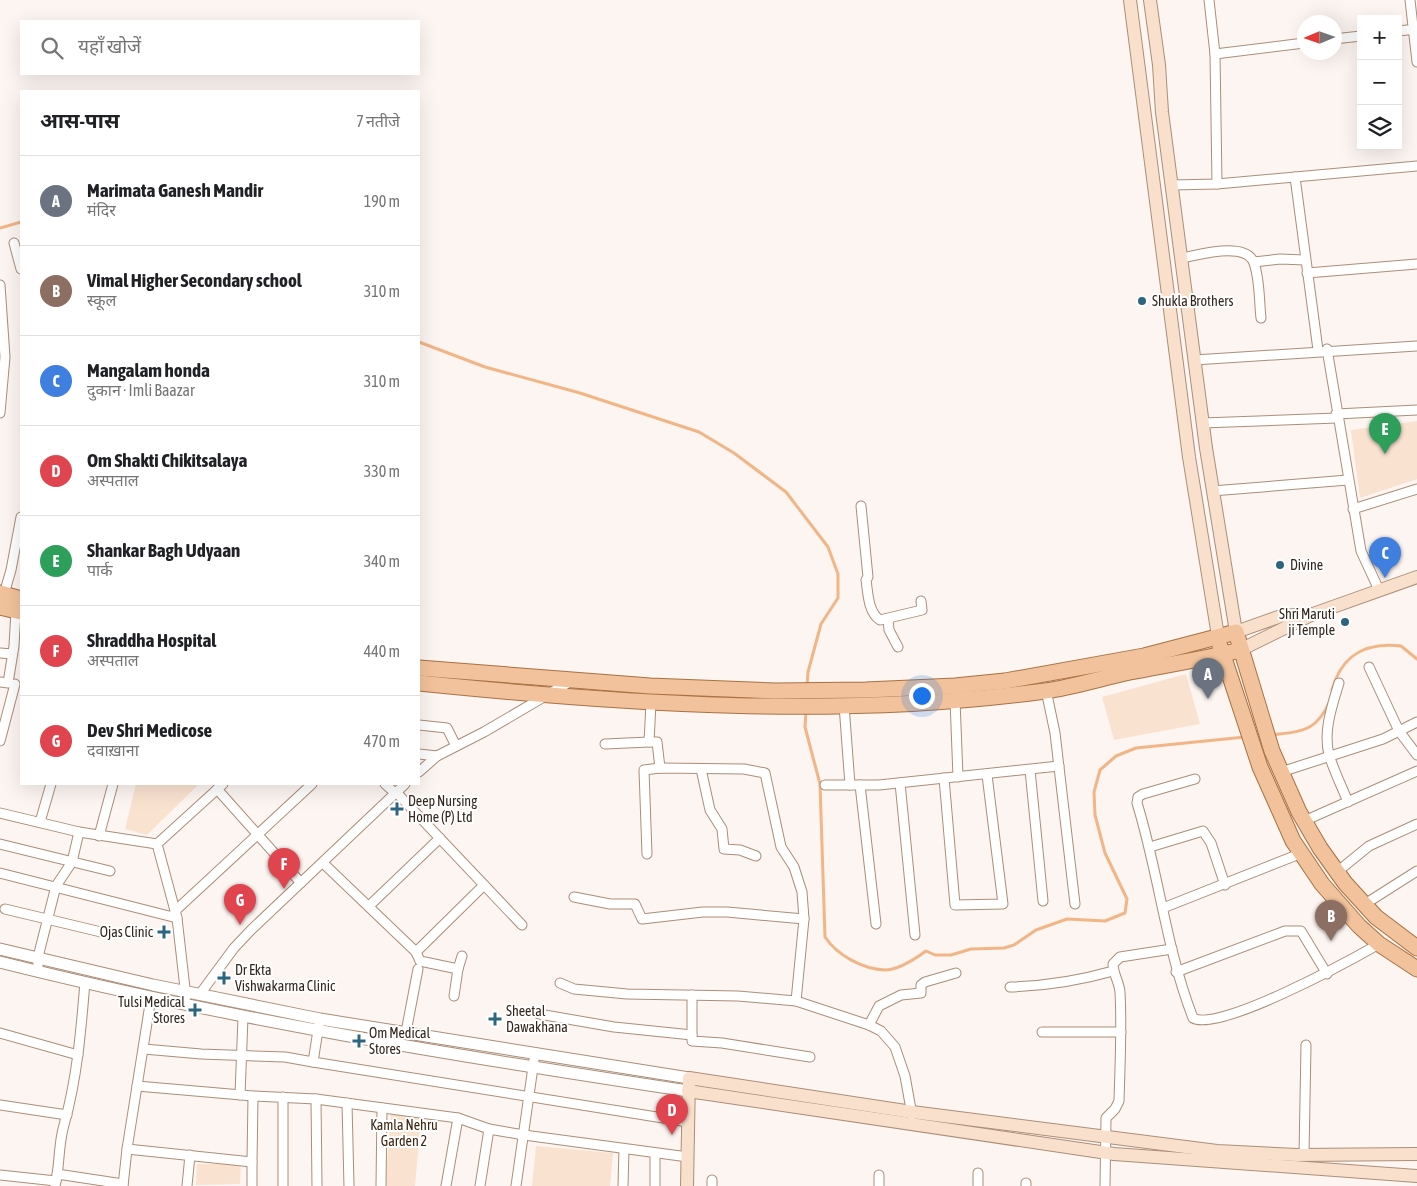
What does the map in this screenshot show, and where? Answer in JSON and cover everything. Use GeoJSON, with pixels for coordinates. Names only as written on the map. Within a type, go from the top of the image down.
{"type":"FeatureCollection","features":[{"type":"Feature","properties":{"kind":"main road"},"geometry":{"type":"LineString","coordinates":[[1130,0],[1190,457],[1222,654],[1252,743],[1293,841],[1322,884],[1359,926],[1379,944],[1417,969]]}},
{"type":"Feature","properties":{"kind":"main road"},"geometry":{"type":"LineString","coordinates":[[1150,0],[1202,423],[1240,650],[1259,705],[1268,739],[1304,821],[1337,872],[1376,917],[1417,948]]}},
{"type":"Feature","properties":{"kind":"main road"},"geometry":{"type":"LineString","coordinates":[[420,668],[572,680],[776,691],[819,698],[844,705],[955,700],[1046,690],[1240,650],[1313,614],[1417,577]]}},
{"type":"Feature","properties":{"kind":"main road"},"geometry":{"type":"LineString","coordinates":[[1,598],[19,608]]}},
{"type":"Feature","properties":{"kind":"main road"},"geometry":{"type":"LineString","coordinates":[[420,683],[651,703],[782,706],[819,698],[1005,681],[1144,656],[1236,632],[1282,616],[1313,614]]}},
{"type":"Feature","properties":{"kind":"main road"},"geometry":{"type":"LineString","coordinates":[[689,1085],[1217,1151],[1304,1155],[1417,1154]]}},
{"type":"Feature","properties":{"kind":"main road"},"geometry":{"type":"LineString","coordinates":[[687,1186],[689,1085]]}},
{"type":"Feature","properties":{"kind":"main road"},"geometry":{"type":"LineString","coordinates":[[689,1085],[911,1125],[1105,1153],[1417,1176]]}},
{"type":"Feature","properties":{"kind":"street"},"geometry":{"type":"LineString","coordinates":[[1209,0],[1215,54],[1217,184]]}},
{"type":"Feature","properties":{"kind":"street"},"geometry":{"type":"LineString","coordinates":[[1410,0],[1415,29],[1417,62]]}},
{"type":"Feature","properties":{"kind":"street"},"geometry":{"type":"LineString","coordinates":[[1402,31],[1415,29]]}},
{"type":"Feature","properties":{"kind":"street"},"geometry":{"type":"LineString","coordinates":[[1342,38],[1357,36]]}},
{"type":"Feature","properties":{"kind":"street"},"geometry":{"type":"LineString","coordinates":[[1215,54],[1297,44]]}},
{"type":"Feature","properties":{"kind":"street"},"geometry":{"type":"LineString","coordinates":[[1172,185],[1217,184],[1417,166]]}},
{"type":"Feature","properties":{"kind":"street"},"geometry":{"type":"LineString","coordinates":[[1295,177],[1307,273],[1361,551],[1379,590]]}},
{"type":"Feature","properties":{"kind":"street"},"geometry":{"type":"LineString","coordinates":[[14,243],[20,265]]}},
{"type":"Feature","properties":{"kind":"street"},"geometry":{"type":"LineString","coordinates":[[1181,258],[1241,251],[1254,262],[1261,318]]}},
{"type":"Feature","properties":{"kind":"street"},"geometry":{"type":"LineString","coordinates":[[1254,262],[1280,259],[1305,260]]}},
{"type":"Feature","properties":{"kind":"street"},"geometry":{"type":"LineString","coordinates":[[1307,273],[1417,264]]}},
{"type":"Feature","properties":{"kind":"street"},"geometry":{"type":"LineString","coordinates":[[0,285],[5,357],[0,413]]}},
{"type":"Feature","properties":{"kind":"street"},"geometry":{"type":"LineString","coordinates":[[1194,360],[1322,350],[1417,346]]}},
{"type":"Feature","properties":{"kind":"street"},"geometry":{"type":"LineString","coordinates":[[1202,423],[1417,410]]}},
{"type":"Feature","properties":{"kind":"street"},"geometry":{"type":"LineString","coordinates":[[1212,491],[1348,480]]}},
{"type":"Feature","properties":{"kind":"street"},"geometry":{"type":"LineString","coordinates":[[1353,509],[1417,489]]}},
{"type":"Feature","properties":{"kind":"street"},"geometry":{"type":"LineString","coordinates":[[861,506],[870,604],[876,617],[880,620],[888,619],[922,610],[921,601]]}},
{"type":"Feature","properties":{"kind":"street"},"geometry":{"type":"LineString","coordinates":[[1,598],[18,551],[20,529]]}},
{"type":"Feature","properties":{"kind":"street"},"geometry":{"type":"LineString","coordinates":[[0,741],[11,683],[12,654],[19,608]]}},
{"type":"Feature","properties":{"kind":"street"},"geometry":{"type":"LineString","coordinates":[[888,619],[889,630],[898,647]]}},
{"type":"Feature","properties":{"kind":"street"},"geometry":{"type":"LineString","coordinates":[[0,653],[12,654]]}},
{"type":"Feature","properties":{"kind":"street"},"geometry":{"type":"LineString","coordinates":[[1369,667],[1399,731],[1417,755]]}},
{"type":"Feature","properties":{"kind":"street"},"geometry":{"type":"LineString","coordinates":[[420,771],[437,756],[484,732],[572,680]]}},
{"type":"Feature","properties":{"kind":"street"},"geometry":{"type":"LineString","coordinates":[[1339,683],[1329,718],[1329,755],[1348,802]]}},
{"type":"Feature","properties":{"kind":"street"},"geometry":{"type":"LineString","coordinates":[[1046,690],[1059,766],[1075,904]]}},
{"type":"Feature","properties":{"kind":"street"},"geometry":{"type":"LineString","coordinates":[[955,700],[958,777]]}},
{"type":"Feature","properties":{"kind":"street"},"geometry":{"type":"LineString","coordinates":[[649,742],[651,703]]}},
{"type":"Feature","properties":{"kind":"street"},"geometry":{"type":"LineString","coordinates":[[844,705],[850,785]]}},
{"type":"Feature","properties":{"kind":"street"},"geometry":{"type":"LineString","coordinates":[[1281,772],[1395,734],[1417,722]]}},
{"type":"Feature","properties":{"kind":"street"},"geometry":{"type":"LineString","coordinates":[[420,725],[447,728],[456,746]]}},
{"type":"Feature","properties":{"kind":"street"},"geometry":{"type":"LineString","coordinates":[[605,744],[657,742],[660,768]]}},
{"type":"Feature","properties":{"kind":"street"},"geometry":{"type":"LineString","coordinates":[[420,754],[437,756]]}},
{"type":"Feature","properties":{"kind":"street"},"geometry":{"type":"LineString","coordinates":[[825,785],[900,783],[1059,766]]}},
{"type":"Feature","properties":{"kind":"street"},"geometry":{"type":"LineString","coordinates":[[647,854],[644,770],[660,768],[744,769],[765,773],[781,847],[794,867],[802,892],[804,919],[796,1001]]}},
{"type":"Feature","properties":{"kind":"street"},"geometry":{"type":"LineString","coordinates":[[700,769],[710,810],[722,829],[724,849],[740,850],[756,856]]}},
{"type":"Feature","properties":{"kind":"street"},"geometry":{"type":"LineString","coordinates":[[1030,770],[1043,901]]}},
{"type":"Feature","properties":{"kind":"street"},"geometry":{"type":"LineString","coordinates":[[1304,821],[1417,771]]}},
{"type":"Feature","properties":{"kind":"street"},"geometry":{"type":"LineString","coordinates":[[944,778],[955,905],[1003,904],[987,775]]}},
{"type":"Feature","properties":{"kind":"street"},"geometry":{"type":"LineString","coordinates":[[1195,779],[1143,794],[1138,797],[1137,803],[1150,846],[1176,972],[1193,1018],[1202,1022],[1239,1011],[1327,974],[1379,944]]}},
{"type":"Feature","properties":{"kind":"street"},"geometry":{"type":"LineString","coordinates":[[900,783],[915,935]]}},
{"type":"Feature","properties":{"kind":"street"},"geometry":{"type":"LineString","coordinates":[[40,822],[51,785]]}},
{"type":"Feature","properties":{"kind":"street"},"geometry":{"type":"LineString","coordinates":[[99,836],[113,785]]}},
{"type":"Feature","properties":{"kind":"street"},"geometry":{"type":"LineString","coordinates":[[176,915],[311,785]]}},
{"type":"Feature","properties":{"kind":"street"},"geometry":{"type":"LineString","coordinates":[[386,785],[522,924]]}},
{"type":"Feature","properties":{"kind":"street"},"geometry":{"type":"LineString","coordinates":[[200,994],[234,948],[404,785]]}},
{"type":"Feature","properties":{"kind":"street"},"geometry":{"type":"LineString","coordinates":[[860,785],[876,924]]}},
{"type":"Feature","properties":{"kind":"street"},"geometry":{"type":"LineString","coordinates":[[0,813],[99,836],[157,844],[220,787],[301,883]]}},
{"type":"Feature","properties":{"kind":"street"},"geometry":{"type":"LineString","coordinates":[[1337,872],[1369,846],[1417,824]]}},
{"type":"Feature","properties":{"kind":"street"},"geometry":{"type":"LineString","coordinates":[[1150,846],[1203,831],[1211,843],[1225,885]]}},
{"type":"Feature","properties":{"kind":"street"},"geometry":{"type":"LineString","coordinates":[[38,972],[38,957],[56,886],[72,862],[79,832]]}},
{"type":"Feature","properties":{"kind":"street"},"geometry":{"type":"LineString","coordinates":[[370,906],[440,838]]}},
{"type":"Feature","properties":{"kind":"street"},"geometry":{"type":"LineString","coordinates":[[0,844],[110,872]]}},
{"type":"Feature","properties":{"kind":"street"},"geometry":{"type":"LineString","coordinates":[[157,844],[176,915],[187,1005]]}},
{"type":"Feature","properties":{"kind":"street"},"geometry":{"type":"LineString","coordinates":[[1163,908],[1302,853]]}},
{"type":"Feature","properties":{"kind":"street"},"geometry":{"type":"LineString","coordinates":[[323,863],[416,952],[420,961],[458,969]]}},
{"type":"Feature","properties":{"kind":"street"},"geometry":{"type":"LineString","coordinates":[[1365,904],[1417,871]]}},
{"type":"Feature","properties":{"kind":"street"},"geometry":{"type":"LineString","coordinates":[[0,872],[176,915]]}},
{"type":"Feature","properties":{"kind":"street"},"geometry":{"type":"LineString","coordinates":[[416,952],[484,885]]}},
{"type":"Feature","properties":{"kind":"street"},"geometry":{"type":"LineString","coordinates":[[574,897],[618,905],[635,904],[642,919],[703,912],[804,919]]}},
{"type":"Feature","properties":{"kind":"street"},"geometry":{"type":"LineString","coordinates":[[5,909],[101,932]]}},
{"type":"Feature","properties":{"kind":"street"},"geometry":{"type":"LineString","coordinates":[[1176,972],[1285,931],[1295,930],[1301,931],[1327,974]]}},
{"type":"Feature","properties":{"kind":"street"},"geometry":{"type":"LineString","coordinates":[[0,949],[186,991],[320,1018],[535,1054],[689,1085]]}},
{"type":"Feature","properties":{"kind":"street"},"geometry":{"type":"LineString","coordinates":[[1105,1186],[1106,1118],[1115,1109],[1119,1101],[1121,1032],[1119,979],[1113,971],[1113,964],[1120,957],[1172,949]]}},
{"type":"Feature","properties":{"kind":"street"},"geometry":{"type":"LineString","coordinates":[[454,996],[462,956]]}},
{"type":"Feature","properties":{"kind":"street"},"geometry":{"type":"LineString","coordinates":[[0,962],[151,998],[318,1031],[533,1068],[689,1085]]}},
{"type":"Feature","properties":{"kind":"street"},"geometry":{"type":"LineString","coordinates":[[406,1032],[418,970]]}},
{"type":"Feature","properties":{"kind":"street"},"geometry":{"type":"LineString","coordinates":[[1010,987],[1045,986],[1113,971]]}},
{"type":"Feature","properties":{"kind":"street"},"geometry":{"type":"LineString","coordinates":[[868,1025],[879,1006],[902,995],[921,993],[921,985],[925,982],[956,973]]}},
{"type":"Feature","properties":{"kind":"street"},"geometry":{"type":"LineString","coordinates":[[56,1180],[63,1126],[68,1115],[78,1055],[85,982]]}},
{"type":"Feature","properties":{"kind":"street"},"geometry":{"type":"LineString","coordinates":[[560,983],[574,988],[627,994],[738,996],[796,1001],[868,1025],[881,1031],[895,1047],[905,1076],[912,1112],[911,1125]]}},
{"type":"Feature","properties":{"kind":"street"},"geometry":{"type":"LineString","coordinates":[[692,995],[692,1041],[722,1043],[810,1057]]}},
{"type":"Feature","properties":{"kind":"street"},"geometry":{"type":"LineString","coordinates":[[0,1176],[123,1185],[151,998]]}},
{"type":"Feature","properties":{"kind":"street"},"geometry":{"type":"LineString","coordinates":[[539,1014],[614,1027],[692,1034]]}},
{"type":"Feature","properties":{"kind":"street"},"geometry":{"type":"LineString","coordinates":[[240,1095],[243,1017]]}},
{"type":"Feature","properties":{"kind":"street"},"geometry":{"type":"LineString","coordinates":[[313,1062],[320,1018]]}},
{"type":"Feature","properties":{"kind":"street"},"geometry":{"type":"LineString","coordinates":[[1042,1032],[1121,1032]]}},
{"type":"Feature","properties":{"kind":"street"},"geometry":{"type":"LineString","coordinates":[[0,1033],[78,1055]]}},
{"type":"Feature","properties":{"kind":"street"},"geometry":{"type":"LineString","coordinates":[[476,1058],[479,1044]]}},
{"type":"Feature","properties":{"kind":"street"},"geometry":{"type":"LineString","coordinates":[[1304,1155],[1306,1045]]}},
{"type":"Feature","properties":{"kind":"street"},"geometry":{"type":"LineString","coordinates":[[144,1049],[202,1054],[285,1057],[480,1088],[529,1098],[688,1122]]}},
{"type":"Feature","properties":{"kind":"street"},"geometry":{"type":"LineString","coordinates":[[516,1186],[535,1054]]}},
{"type":"Feature","properties":{"kind":"street"},"geometry":{"type":"LineString","coordinates":[[137,1086],[253,1096],[316,1099],[458,1118],[489,1129],[524,1136],[688,1157]]}},
{"type":"Feature","properties":{"kind":"street"},"geometry":{"type":"LineString","coordinates":[[252,1186],[253,1096]]}},
{"type":"Feature","properties":{"kind":"street"},"geometry":{"type":"LineString","coordinates":[[283,1097],[283,1186]]}},
{"type":"Feature","properties":{"kind":"street"},"geometry":{"type":"LineString","coordinates":[[316,1099],[317,1186]]}},
{"type":"Feature","properties":{"kind":"street"},"geometry":{"type":"LineString","coordinates":[[347,1103],[349,1186]]}},
{"type":"Feature","properties":{"kind":"street"},"geometry":{"type":"LineString","coordinates":[[0,1105],[68,1115]]}},
{"type":"Feature","properties":{"kind":"street"},"geometry":{"type":"LineString","coordinates":[[381,1186],[382,1108]]}},
{"type":"Feature","properties":{"kind":"street"},"geometry":{"type":"LineString","coordinates":[[446,1186],[458,1118]]}},
{"type":"Feature","properties":{"kind":"street"},"geometry":{"type":"LineString","coordinates":[[480,1186],[489,1129]]}},
{"type":"Feature","properties":{"kind":"street"},"geometry":{"type":"LineString","coordinates":[[127,1149],[252,1162]]}},
{"type":"Feature","properties":{"kind":"street"},"geometry":{"type":"LineString","coordinates":[[623,1186],[624,1149]]}},
{"type":"Feature","properties":{"kind":"street"},"geometry":{"type":"LineString","coordinates":[[654,1186],[655,1154]]}},
{"type":"Feature","properties":{"kind":"street"},"geometry":{"type":"LineString","coordinates":[[187,1186],[190,1155]]}},
{"type":"Feature","properties":{"kind":"street"},"geometry":{"type":"LineString","coordinates":[[978,1173],[978,1186]]}},
{"type":"Feature","properties":{"kind":"street"},"geometry":{"type":"LineString","coordinates":[[879,1175],[879,1186]]}},
{"type":"Feature","properties":{"kind":"green space"},"geometry":{"type":"Polygon","coordinates":[[[1417,421],[1417,479],[1360,498],[1351,430],[1417,421]]]}},
{"type":"Feature","properties":{"kind":"green space"},"geometry":{"type":"Polygon","coordinates":[[[1186,674],[1200,724],[1114,740],[1102,697],[1186,674]]]}},
{"type":"Feature","properties":{"kind":"green space"},"geometry":{"type":"Polygon","coordinates":[[[136,785],[198,785],[147,835],[125,829],[136,785]]]}},
{"type":"Feature","properties":{"kind":"green space","name":"Kamla Nehru Garden 2"},"geometry":{"type":"Polygon","coordinates":[[[391,1114],[421,1118],[415,1186],[385,1186],[391,1114]]]}},
{"type":"Feature","properties":{"kind":"green space"},"geometry":{"type":"Polygon","coordinates":[[[536,1146],[613,1153],[610,1186],[532,1186],[536,1146]]]}},
{"type":"Feature","properties":{"kind":"green space"},"geometry":{"type":"Polygon","coordinates":[[[197,1164],[241,1164],[240,1184],[196,1185],[197,1164]]]}},
{"type":"Feature","properties":{"kind":"waterway"},"geometry":{"type":"LineString","coordinates":[[0,228],[20,222]]}},
{"type":"Feature","properties":{"kind":"waterway"},"geometry":{"type":"LineString","coordinates":[[420,342],[485,367],[580,393],[699,432],[734,453],[786,492],[828,547],[838,574],[838,598],[821,624],[808,672],[807,687]]}},
{"type":"Feature","properties":{"kind":"waterway"},"geometry":{"type":"LineString","coordinates":[[1332,690],[1342,667],[1349,659],[1366,649],[1388,645],[1401,646],[1417,659]]}},
{"type":"Feature","properties":{"kind":"waterway"},"geometry":{"type":"LineString","coordinates":[[1272,735],[1300,731],[1314,724],[1325,711],[1330,701]]}},
{"type":"Feature","properties":{"kind":"waterway"},"geometry":{"type":"LineString","coordinates":[[806,711],[805,727],[820,784],[825,937],[836,950],[851,960],[868,967],[885,970],[890,970],[912,961],[926,951],[935,955],[951,955],[971,949],[1004,948],[1014,945],[1036,930],[1067,919],[1105,921],[1125,913],[1127,899],[1105,853],[1095,815],[1094,792],[1100,770],[1116,756],[1136,748],[1245,737]]}},
{"type":"Feature","properties":{"kind":"place","name":"Shukla Brothers"},"geometry":{"type":"Point","coordinates":[1142,301]}},
{"type":"Feature","properties":{"kind":"place","name":"Shankar Bagh Udyaan"},"geometry":{"type":"Point","coordinates":[1385,454]}},
{"type":"Feature","properties":{"kind":"place","name":"Divine"},"geometry":{"type":"Point","coordinates":[1280,565]}},
{"type":"Feature","properties":{"kind":"place","name":"Mangalam honda"},"geometry":{"type":"Point","coordinates":[1385,578]}},
{"type":"Feature","properties":{"kind":"place","name":"Shri Maruti ji Temple"},"geometry":{"type":"Point","coordinates":[1345,622]}},
{"type":"Feature","properties":{"kind":"place","name":"Marimata Ganesh Mandir"},"geometry":{"type":"Point","coordinates":[1208,699]}},
{"type":"Feature","properties":{"kind":"place","name":"Deep Nursing Home (P) Ltd"},"geometry":{"type":"Point","coordinates":[397,809]}},
{"type":"Feature","properties":{"kind":"place","name":"Shraddha Hospital"},"geometry":{"type":"Point","coordinates":[284,889]}},
{"type":"Feature","properties":{"kind":"place","name":"Dev Shri Medicose"},"geometry":{"type":"Point","coordinates":[240,925]}},
{"type":"Feature","properties":{"kind":"place","name":"Ojas Clinic"},"geometry":{"type":"Point","coordinates":[164,932]}},
{"type":"Feature","properties":{"kind":"place","name":"Vimal Higher Secondary school"},"geometry":{"type":"Point","coordinates":[1331,941]}},
{"type":"Feature","properties":{"kind":"place","name":"Dr Ekta Vishwakarma Clinic"},"geometry":{"type":"Point","coordinates":[224,978]}},
{"type":"Feature","properties":{"kind":"place","name":"Tulsi Medical Stores"},"geometry":{"type":"Point","coordinates":[195,1010]}},
{"type":"Feature","properties":{"kind":"place","name":"Sheetal Dawakhana"},"geometry":{"type":"Point","coordinates":[495,1019]}},
{"type":"Feature","properties":{"kind":"place","name":"Om Medical Stores"},"geometry":{"type":"Point","coordinates":[359,1041]}},
{"type":"Feature","properties":{"kind":"place","name":"Om Shakti Chikitsalaya"},"geometry":{"type":"Point","coordinates":[672,1135]}}]}
